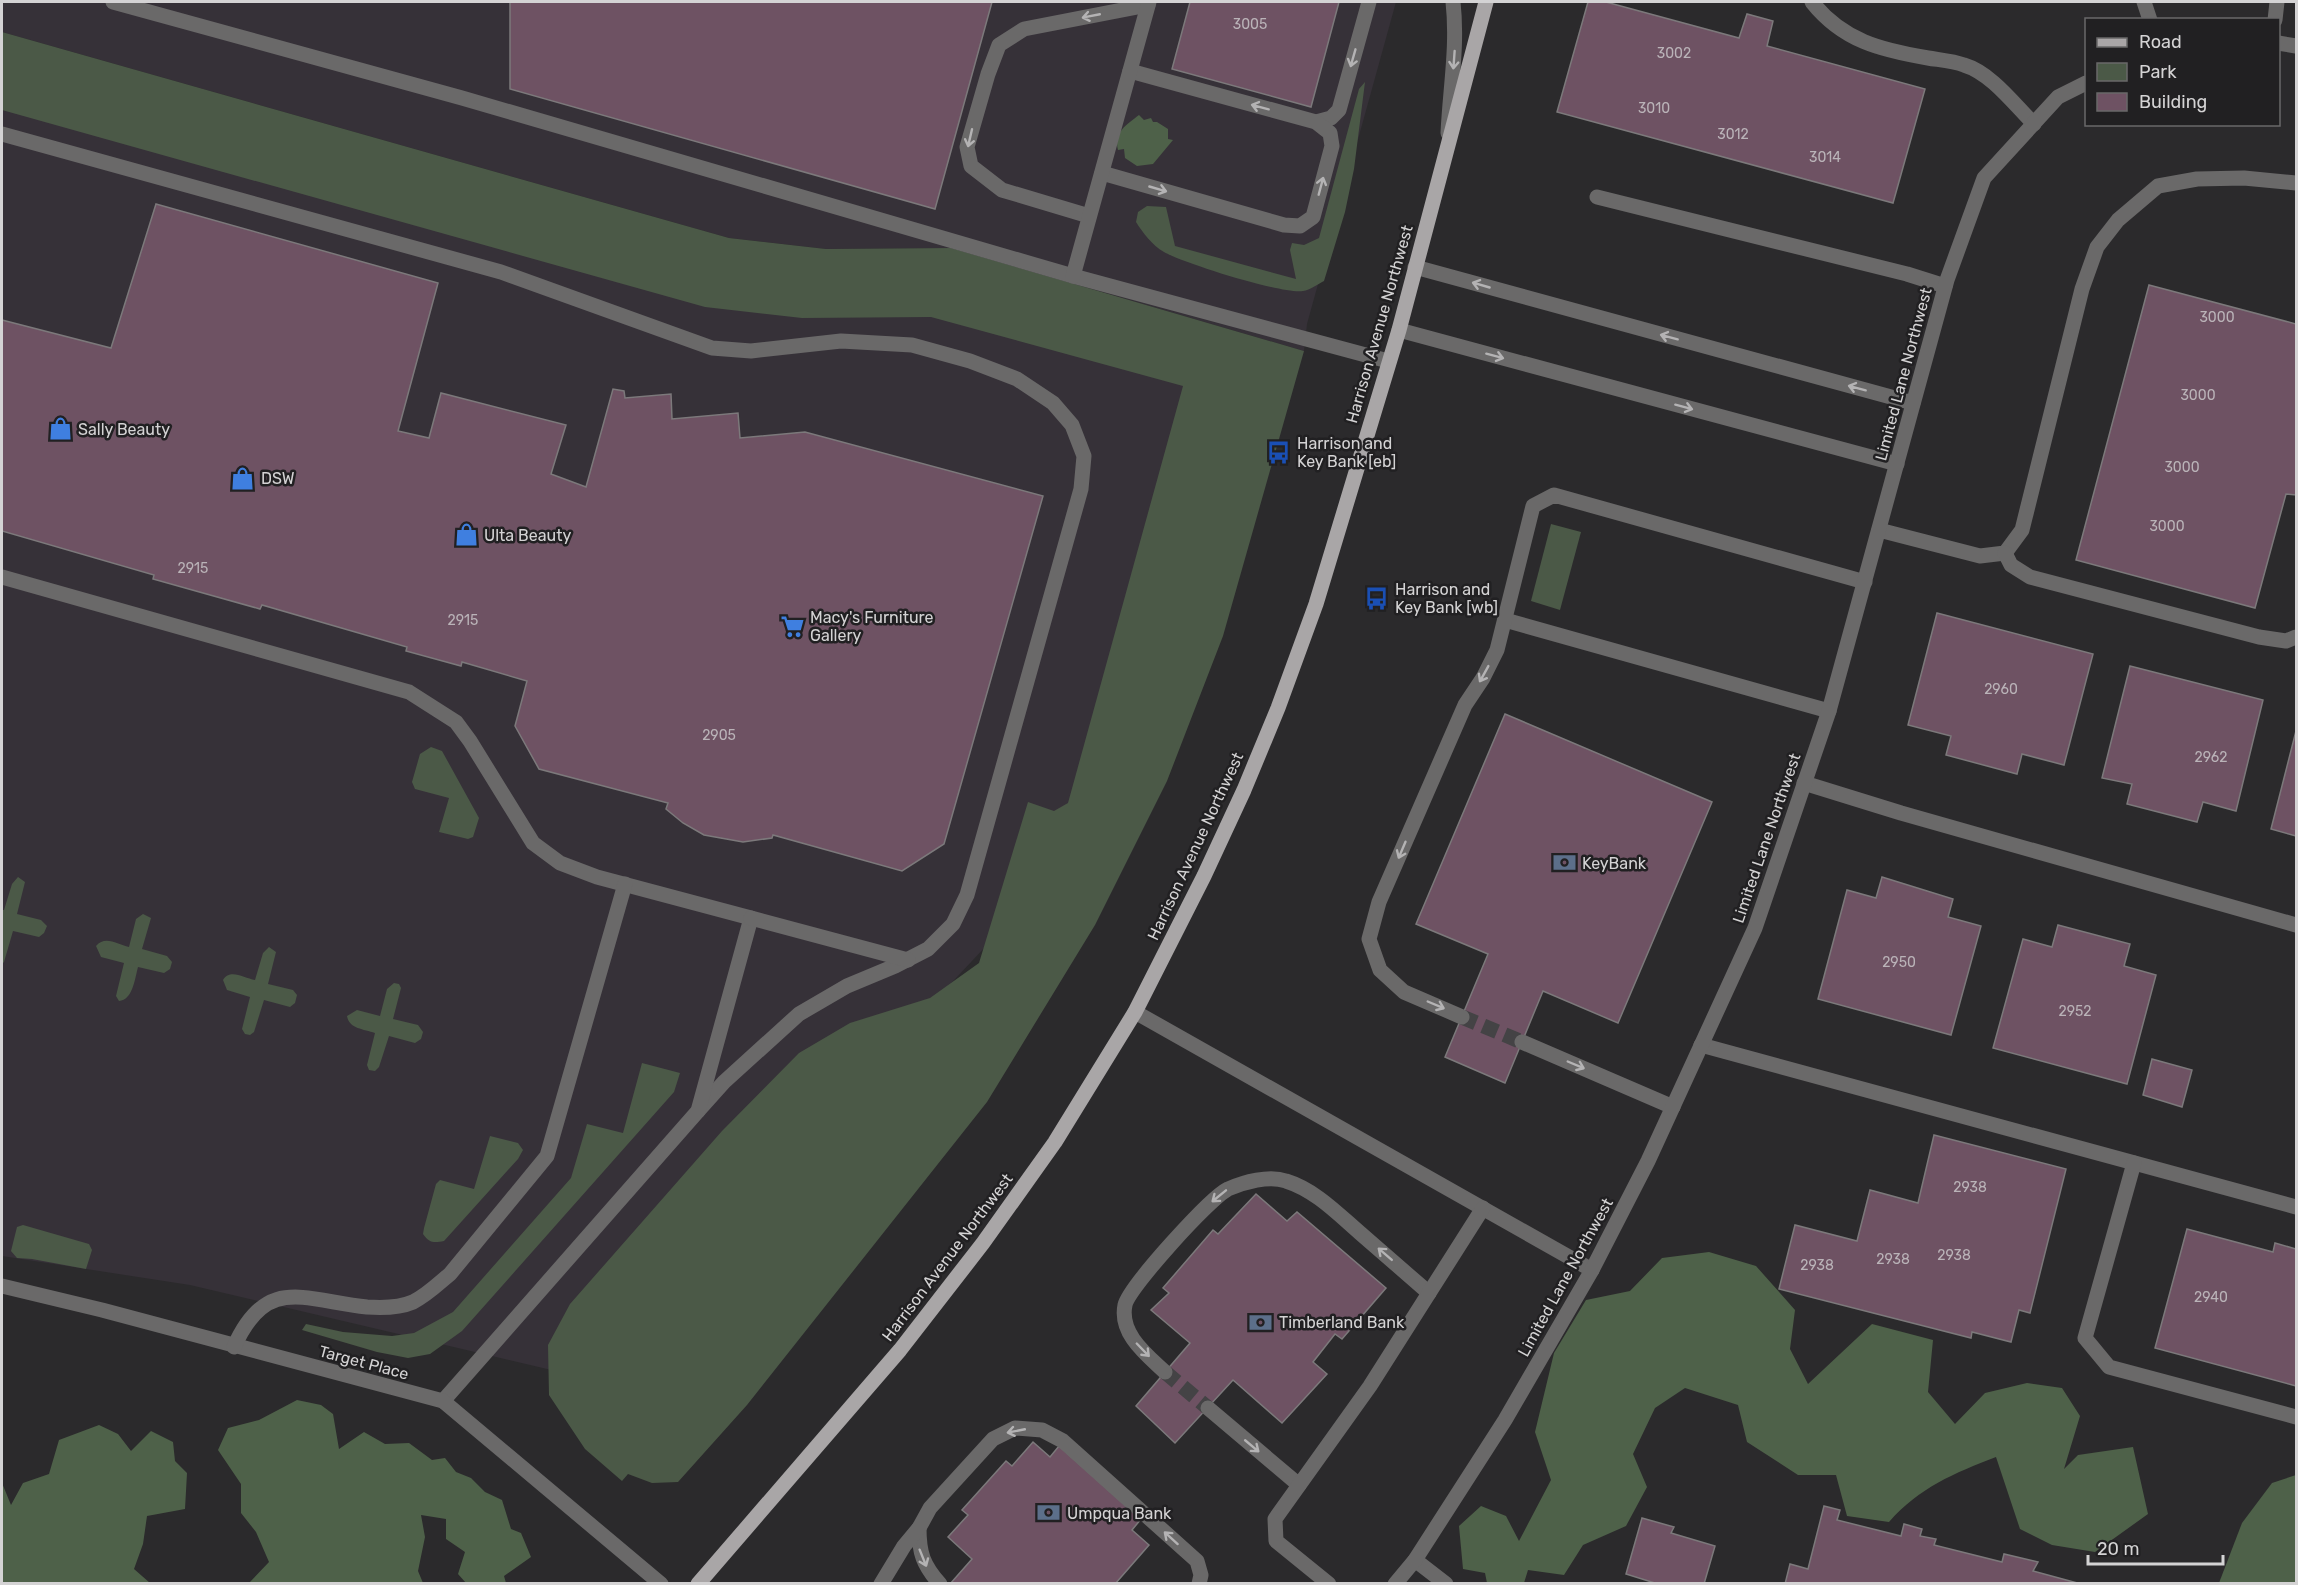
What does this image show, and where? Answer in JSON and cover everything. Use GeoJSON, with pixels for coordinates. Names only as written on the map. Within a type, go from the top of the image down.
{"type":"FeatureCollection","features":[{"type":"Feature","properties":{"kind":"main road","name":"Harrison Avenue Northwest"},"geometry":{"type":"LineString","coordinates":[[698,1584],[900,1350],[983,1244],[1055,1142],[1135,1012],[1204,876],[1244,790],[1278,708],[1316,604],[1398,330],[1486,2]]}},
{"type":"Feature","properties":{"kind":"street"},"geometry":{"type":"LineString","coordinates":[[113,2],[462,98],[1073,276],[1388,361]]}},
{"type":"Feature","properties":{"kind":"street"},"geometry":{"type":"LineString","coordinates":[[1316,122],[1331,118],[1339,110],[1369,2]]}},
{"type":"Feature","properties":{"kind":"street"},"geometry":{"type":"LineString","coordinates":[[1447,142],[1455,44],[1453,2]]}},
{"type":"Feature","properties":{"kind":"street"},"geometry":{"type":"LineString","coordinates":[[1812,2],[1820,12],[1850,36],[1888,51],[1964,65],[1985,75],[2034,124]]}},
{"type":"Feature","properties":{"kind":"street"},"geometry":{"type":"LineString","coordinates":[[2144,2],[2149,18]]}},
{"type":"Feature","properties":{"kind":"street"},"geometry":{"type":"LineString","coordinates":[[2275,18],[2277,2]]}},
{"type":"Feature","properties":{"kind":"street"},"geometry":{"type":"LineString","coordinates":[[1073,276],[1148,3],[1024,29],[999,45],[988,74],[968,147],[971,166],[1002,190],[1089,216]]}},
{"type":"Feature","properties":{"kind":"street"},"geometry":{"type":"LineString","coordinates":[[2280,43],[2296,46]]}},
{"type":"Feature","properties":{"kind":"street"},"geometry":{"type":"LineString","coordinates":[[1102,172],[1284,225],[1300,226],[1313,217],[1332,146],[1330,133],[1316,122],[1130,71]]}},
{"type":"Feature","properties":{"kind":"street","name":"Limited Lane Northwest"},"geometry":{"type":"LineString","coordinates":[[1395,1584],[1415,1560],[1505,1420],[1592,1270],[1673,1107],[1755,928],[1829,711],[1945,286],[1984,178],[2058,97],[2085,84]]}},
{"type":"Feature","properties":{"kind":"street"},"geometry":{"type":"LineString","coordinates":[[2,134],[501,272],[712,348],[751,351],[841,341],[912,345],[970,360],[1007,376],[1053,403],[1072,425],[1084,456],[1081,489],[967,895],[953,924],[928,949],[847,986],[799,1014],[724,1082],[443,1401]]}},
{"type":"Feature","properties":{"kind":"street"},"geometry":{"type":"LineString","coordinates":[[1879,530],[1980,555],[2005,553],[2022,531],[2082,289],[2097,248],[2118,220],[2158,186],[2209,179],[2244,178],[2296,183]]}},
{"type":"Feature","properties":{"kind":"street"},"geometry":{"type":"LineString","coordinates":[[1597,197],[1907,274],[1945,286]]}},
{"type":"Feature","properties":{"kind":"street"},"geometry":{"type":"LineString","coordinates":[[1415,267],[1913,403]]}},
{"type":"Feature","properties":{"kind":"street"},"geometry":{"type":"LineString","coordinates":[[1398,330],[1897,464]]}},
{"type":"Feature","properties":{"kind":"street"},"geometry":{"type":"LineString","coordinates":[[1462,1017],[1404,992],[1380,970],[1369,939],[1384,891],[1465,705],[1483,678],[1497,650],[1533,506],[1554,495],[1865,582]]}},
{"type":"Feature","properties":{"kind":"street"},"geometry":{"type":"LineString","coordinates":[[2005,553],[2011,565],[2030,577],[2259,637],[2286,640],[2296,637]]}},
{"type":"Feature","properties":{"kind":"street"},"geometry":{"type":"LineString","coordinates":[[2,577],[409,692],[456,722],[533,843],[560,863],[625,884],[908,960]]}},
{"type":"Feature","properties":{"kind":"street"},"geometry":{"type":"LineString","coordinates":[[1505,620],[1829,711]]}},
{"type":"Feature","properties":{"kind":"street"},"geometry":{"type":"LineString","coordinates":[[1804,783],[1901,813],[2296,925]]}},
{"type":"Feature","properties":{"kind":"street"},"geometry":{"type":"LineString","coordinates":[[234,1347],[243,1325],[257,1309],[274,1299],[291,1296],[375,1308],[392,1307],[412,1302],[431,1291],[450,1274],[547,1156],[625,884]]}},
{"type":"Feature","properties":{"kind":"street"},"geometry":{"type":"LineString","coordinates":[[698,1111],[751,918]]}},
{"type":"Feature","properties":{"kind":"street"},"geometry":{"type":"LineString","coordinates":[[1135,1012],[1592,1270]]}},
{"type":"Feature","properties":{"kind":"street"},"geometry":{"type":"LineString","coordinates":[[1522,1042],[1673,1107]]}},
{"type":"Feature","properties":{"kind":"street"},"geometry":{"type":"LineString","coordinates":[[1701,1045],[2296,1207]]}},
{"type":"Feature","properties":{"kind":"street"},"geometry":{"type":"LineString","coordinates":[[2134,1163],[2085,1338],[2109,1367],[2296,1418]]}},
{"type":"Feature","properties":{"kind":"street"},"geometry":{"type":"LineString","coordinates":[[1165,1372],[1137,1345],[1126,1324],[1125,1304],[1135,1286],[1203,1209],[1227,1190],[1254,1180],[1284,1180],[1316,1194],[1429,1293]]}},
{"type":"Feature","properties":{"kind":"street"},"geometry":{"type":"LineString","coordinates":[[1329,1584],[1276,1541],[1275,1520],[1370,1386],[1483,1208]]}},
{"type":"Feature","properties":{"kind":"street","name":"Target Place"},"geometry":{"type":"LineString","coordinates":[[2,1286],[102,1310],[443,1401],[661,1584]]}},
{"type":"Feature","properties":{"kind":"street"},"geometry":{"type":"LineString","coordinates":[[1208,1408],[1299,1485]]}},
{"type":"Feature","properties":{"kind":"street"},"geometry":{"type":"LineString","coordinates":[[881,1584],[930,1508],[993,1439],[1015,1428],[1042,1430],[1063,1441],[1197,1561],[1201,1575],[1199,1584]]}},
{"type":"Feature","properties":{"kind":"street"},"geometry":{"type":"LineString","coordinates":[[919,1528],[919,1549],[928,1570],[940,1584]]}},
{"type":"Feature","properties":{"kind":"street"},"geometry":{"type":"LineString","coordinates":[[1415,1560],[1446,1584]]}},
{"type":"Feature","properties":{"kind":"shaded area"},"geometry":{"type":"Polygon","coordinates":[[[2,2],[1396,2],[1307,324],[1304,351],[951,248],[826,249],[729,238],[2,32],[2,2]]]}},
{"type":"Feature","properties":{"kind":"shaded area"},"geometry":{"type":"Polygon","coordinates":[[[2,39],[1205,388],[1082,844],[581,1377],[190,1285],[2,1256],[2,39]]]}},
{"type":"Feature","properties":{"kind":"green space"},"geometry":{"type":"Polygon","coordinates":[[[2,32],[729,238],[826,249],[951,248],[1304,351],[1223,636],[1167,781],[1095,925],[987,1102],[747,1405],[678,1482],[652,1483],[628,1474],[622,1481],[585,1449],[549,1395],[548,1345],[570,1304],[722,1131],[799,1053],[850,1023],[930,998],[979,963],[1028,802],[1054,811],[1068,803],[1183,386],[931,317],[802,318],[705,307],[2,110],[2,32]]]}},
{"type":"Feature","properties":{"kind":"green space"},"geometry":{"type":"Polygon","coordinates":[[[1365,82],[1354,169],[1345,212],[1324,281],[1303,291],[1292,291],[1211,270],[1164,252],[1148,238],[1136,222],[1138,212],[1147,206],[1166,207],[1175,246],[1296,279],[1290,250],[1292,243],[1304,245],[1319,238],[1359,89],[1365,82]]]}},
{"type":"Feature","properties":{"kind":"green space"},"geometry":{"type":"Polygon","coordinates":[[[1139,115],[1144,120],[1151,118],[1153,122],[1168,129],[1168,139],[1173,140],[1153,164],[1137,166],[1125,158],[1124,149],[1118,150],[1117,144],[1122,130],[1139,115]]]}},
{"type":"Feature","properties":{"kind":"green space"},"geometry":{"type":"Polygon","coordinates":[[[1551,524],[1581,532],[1560,610],[1531,601],[1551,524]]]}},
{"type":"Feature","properties":{"kind":"green space"},"geometry":{"type":"Polygon","coordinates":[[[431,747],[442,751],[479,818],[473,837],[468,839],[439,832],[449,798],[415,789],[412,782],[420,754],[431,747]]]}},
{"type":"Feature","properties":{"kind":"green space"},"geometry":{"type":"Polygon","coordinates":[[[18,877],[25,882],[17,914],[41,920],[47,926],[39,937],[13,931],[2,964],[2,910],[4,910],[12,884],[18,877]]]}},
{"type":"Feature","properties":{"kind":"green space"},"geometry":{"type":"Polygon","coordinates":[[[143,914],[151,918],[142,949],[167,956],[172,962],[170,969],[164,973],[138,967],[130,993],[124,1000],[119,1001],[116,996],[124,963],[101,957],[96,946],[107,941],[129,947],[136,919],[143,914]]]}},
{"type":"Feature","properties":{"kind":"green space"},"geometry":{"type":"Polygon","coordinates":[[[269,947],[276,952],[268,984],[293,990],[297,995],[295,1003],[290,1007],[264,1000],[254,1032],[250,1035],[245,1034],[242,1029],[250,997],[227,990],[223,980],[226,976],[233,974],[255,980],[263,953],[269,947]]]}},
{"type":"Feature","properties":{"kind":"green space"},"geometry":{"type":"Polygon","coordinates":[[[394,983],[399,984],[401,988],[393,1019],[418,1025],[423,1032],[421,1039],[415,1043],[389,1036],[379,1067],[375,1071],[369,1070],[367,1065],[375,1033],[354,1026],[347,1016],[357,1010],[380,1016],[387,989],[394,983]]]}},
{"type":"Feature","properties":{"kind":"green space"},"geometry":{"type":"Polygon","coordinates":[[[642,1063],[680,1073],[674,1092],[462,1331],[430,1354],[408,1358],[377,1352],[302,1330],[306,1324],[343,1332],[392,1336],[414,1333],[453,1312],[571,1178],[587,1124],[623,1133],[642,1063]]]}},
{"type":"Feature","properties":{"kind":"green space"},"geometry":{"type":"Polygon","coordinates":[[[490,1136],[518,1143],[523,1150],[518,1159],[444,1241],[430,1241],[423,1234],[436,1184],[440,1180],[474,1189],[490,1136]]]}},
{"type":"Feature","properties":{"kind":"green space"},"geometry":{"type":"Polygon","coordinates":[[[23,1225],[89,1244],[92,1250],[86,1269],[17,1258],[11,1251],[17,1227],[23,1225]]]}},
{"type":"Feature","properties":{"kind":"green space"},"geometry":{"type":"Polygon","coordinates":[[[1709,1252],[1756,1266],[1795,1310],[1790,1349],[1808,1384],[1872,1324],[1933,1340],[1928,1392],[1955,1424],[1985,1393],[2027,1383],[2062,1388],[2080,1416],[2064,1469],[2078,1455],[2133,1447],[2148,1514],[2095,1552],[2052,1545],[2020,1529],[1996,1457],[1938,1483],[1912,1500],[1889,1522],[1847,1516],[1836,1475],[1798,1475],[1747,1442],[1738,1405],[1685,1388],[1655,1408],[1633,1454],[1647,1487],[1626,1526],[1583,1545],[1564,1575],[1528,1570],[1524,1583],[1487,1583],[1485,1573],[1463,1569],[1459,1526],[1481,1506],[1506,1516],[1519,1541],[1551,1480],[1535,1432],[1554,1353],[1586,1300],[1630,1291],[1662,1258],[1709,1252]]]}},
{"type":"Feature","properties":{"kind":"green space"},"geometry":{"type":"Polygon","coordinates":[[[297,1400],[321,1405],[333,1414],[339,1449],[364,1432],[385,1444],[409,1443],[432,1460],[445,1458],[456,1472],[471,1478],[485,1492],[502,1500],[511,1529],[521,1533],[531,1557],[504,1576],[506,1583],[466,1583],[458,1574],[465,1552],[446,1539],[446,1519],[421,1515],[425,1537],[418,1571],[423,1583],[249,1583],[269,1562],[256,1532],[241,1513],[241,1484],[218,1450],[228,1428],[259,1420],[297,1400]]]}},
{"type":"Feature","properties":{"kind":"green space"},"geometry":{"type":"Polygon","coordinates":[[[99,1425],[118,1434],[131,1451],[151,1431],[173,1442],[175,1461],[187,1473],[185,1509],[147,1516],[143,1544],[134,1569],[150,1583],[2,1583],[2,1483],[11,1505],[23,1483],[49,1474],[59,1440],[99,1425]]]}},
{"type":"Feature","properties":{"kind":"green space"},"geometry":{"type":"Polygon","coordinates":[[[2296,1475],[2296,1583],[2219,1583],[2242,1523],[2272,1483],[2296,1475]]]}},
{"type":"Feature","properties":{"kind":"building"},"geometry":{"type":"Polygon","coordinates":[[[510,2],[992,2],[935,209],[510,89],[510,2]]]}},
{"type":"Feature","properties":{"kind":"building"},"geometry":{"type":"Polygon","coordinates":[[[1190,2],[1339,2],[1311,107],[1172,69],[1190,2]]]}},
{"type":"Feature","properties":{"kind":"building"},"geometry":{"type":"Polygon","coordinates":[[[1588,2],[1606,2],[1739,38],[1747,14],[1773,21],[1767,46],[1925,89],[1893,203],[1557,112],[1588,2]]]}},
{"type":"Feature","properties":{"kind":"building"},"geometry":{"type":"Polygon","coordinates":[[[156,204],[438,283],[398,431],[429,438],[441,393],[566,425],[551,474],[586,487],[613,389],[624,391],[625,398],[671,394],[672,419],[738,413],[740,438],[805,432],[1043,496],[944,844],[902,871],[773,835],[772,838],[743,842],[704,835],[683,823],[666,809],[668,803],[539,769],[515,726],[527,681],[462,662],[461,666],[406,651],[407,647],[262,605],[260,609],[153,579],[154,575],[2,531],[2,320],[111,348],[156,204]]]}},
{"type":"Feature","properties":{"kind":"building"},"geometry":{"type":"Polygon","coordinates":[[[2149,285],[2296,324],[2296,495],[2286,494],[2255,608],[2076,560],[2149,285]]]}},
{"type":"Feature","properties":{"kind":"building"},"geometry":{"type":"Polygon","coordinates":[[[1937,613],[2093,654],[2064,765],[2022,754],[2017,774],[1946,755],[1951,736],[1908,725],[1937,613]]]}},
{"type":"Feature","properties":{"kind":"building"},"geometry":{"type":"Polygon","coordinates":[[[2130,666],[2263,700],[2236,811],[2203,802],[2197,822],[2127,804],[2132,784],[2102,778],[2130,666]]]}},
{"type":"Feature","properties":{"kind":"building","name":"KeyBank"},"geometry":{"type":"Polygon","coordinates":[[[1505,714],[1712,802],[1618,1023],[1543,991],[1505,1083],[1445,1057],[1488,954],[1416,924],[1505,714]]]}},
{"type":"Feature","properties":{"kind":"building"},"geometry":{"type":"Polygon","coordinates":[[[2296,731],[2296,836],[2271,829],[2296,731]]]}},
{"type":"Feature","properties":{"kind":"building"},"geometry":{"type":"Polygon","coordinates":[[[1882,877],[1953,899],[1948,917],[1981,926],[1951,1035],[1818,999],[1847,890],[1876,898],[1882,877]]]}},
{"type":"Feature","properties":{"kind":"building"},"geometry":{"type":"Polygon","coordinates":[[[2058,925],[2130,944],[2124,966],[2156,975],[2127,1084],[1993,1048],[2023,939],[2052,947],[2058,925]]]}},
{"type":"Feature","properties":{"kind":"building"},"geometry":{"type":"Polygon","coordinates":[[[2152,1059],[2192,1070],[2182,1107],[2143,1095],[2152,1059]]]}},
{"type":"Feature","properties":{"kind":"building"},"geometry":{"type":"Polygon","coordinates":[[[1934,1135],[2066,1169],[2030,1313],[2019,1310],[2011,1342],[1972,1332],[1971,1338],[1779,1289],[1795,1225],[1857,1241],[1870,1190],[1918,1203],[1934,1135]]]}},
{"type":"Feature","properties":{"kind":"building","name":"Timberland Bank"},"geometry":{"type":"Polygon","coordinates":[[[1256,1194],[1287,1221],[1297,1212],[1386,1288],[1342,1339],[1335,1334],[1313,1362],[1327,1374],[1282,1423],[1233,1380],[1175,1443],[1136,1406],[1190,1343],[1151,1310],[1169,1293],[1163,1288],[1213,1230],[1218,1234],[1256,1194]]]}},
{"type":"Feature","properties":{"kind":"building"},"geometry":{"type":"Polygon","coordinates":[[[2187,1229],[2273,1252],[2275,1243],[2296,1249],[2296,1386],[2155,1348],[2187,1229]]]}},
{"type":"Feature","properties":{"kind":"building","name":"Umpqua Bank"},"geometry":{"type":"Polygon","coordinates":[[[1033,1442],[1050,1457],[1059,1446],[1141,1519],[1132,1530],[1149,1545],[1115,1584],[950,1584],[972,1559],[948,1537],[968,1515],[962,1510],[1006,1461],[1012,1466],[1033,1442]]]}},
{"type":"Feature","properties":{"kind":"building"},"geometry":{"type":"Polygon","coordinates":[[[1824,1506],[1840,1510],[1837,1520],[1901,1536],[1904,1524],[1922,1529],[1920,1536],[1936,1539],[1934,1545],[2002,1562],[2004,1554],[2038,1562],[2033,1571],[2081,1584],[1785,1584],[1790,1564],[1808,1569],[1824,1506]]]}},
{"type":"Feature","properties":{"kind":"building"},"geometry":{"type":"Polygon","coordinates":[[[1642,1518],[1674,1527],[1671,1533],[1715,1546],[1704,1584],[1658,1584],[1626,1574],[1642,1518]]]}},
{"type":"Feature","properties":{"kind":"tunnel"},"geometry":{"type":"LineString","coordinates":[[1462,1017],[1522,1042]]}},
{"type":"Feature","properties":{"kind":"tunnel"},"geometry":{"type":"LineString","coordinates":[[1165,1372],[1208,1408]]}},
{"type":"Feature","properties":{"kind":"place","name":"Sally Beauty"},"geometry":{"type":"Point","coordinates":[60,429]}},
{"type":"Feature","properties":{"kind":"place","name":"Harrison and Key Bank [eb]"},"geometry":{"type":"Point","coordinates":[1279,452]}},
{"type":"Feature","properties":{"kind":"place","name":"DSW"},"geometry":{"type":"Point","coordinates":[243,478]}},
{"type":"Feature","properties":{"kind":"place","name":"Ulta Beauty"},"geometry":{"type":"Point","coordinates":[466,535]}},
{"type":"Feature","properties":{"kind":"place","name":"Harrison and Key Bank [wb]"},"geometry":{"type":"Point","coordinates":[1377,598]}},
{"type":"Feature","properties":{"kind":"place","name":"Macy's Furniture Gallery"},"geometry":{"type":"Point","coordinates":[792,626]}},
{"type":"Feature","properties":{"kind":"place","name":"KeyBank"},"geometry":{"type":"Point","coordinates":[1564,863]}},
{"type":"Feature","properties":{"kind":"place","name":"Timberland Bank"},"geometry":{"type":"Point","coordinates":[1261,1322]}},
{"type":"Feature","properties":{"kind":"place","name":"Umpqua Bank"},"geometry":{"type":"Point","coordinates":[1049,1513]}}]}
